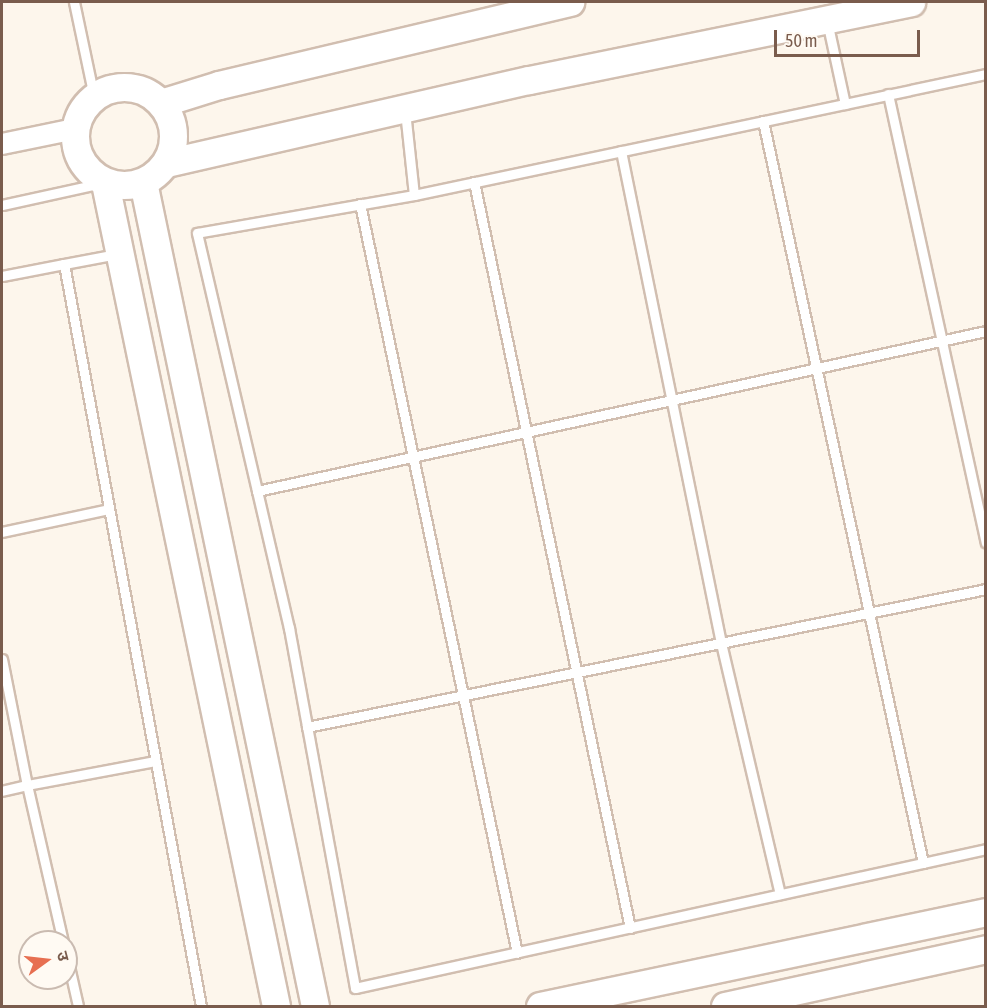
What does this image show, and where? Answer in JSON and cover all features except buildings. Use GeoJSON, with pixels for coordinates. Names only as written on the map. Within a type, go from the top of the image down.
{"type":"FeatureCollection","features":[{"type":"Feature","properties":{"kind":"street"},"geometry":{"type":"LineString","coordinates":[[570,2],[219,84],[161,103],[127,87],[94,98],[75,129],[80,161],[105,183],[121,186],[143,182],[165,163],[404,108],[911,2]]}},
{"type":"Feature","properties":{"kind":"street"},"geometry":{"type":"LineString","coordinates":[[161,103],[173,134],[165,163]]}},
{"type":"Feature","properties":{"kind":"street"},"geometry":{"type":"LineString","coordinates":[[2,144],[75,129]]}},
{"type":"Feature","properties":{"kind":"street"},"geometry":{"type":"LineString","coordinates":[[143,182],[315,1006]]}},
{"type":"Feature","properties":{"kind":"street"},"geometry":{"type":"LineString","coordinates":[[105,183],[276,1006]]}},
{"type":"Feature","properties":{"kind":"street"},"geometry":{"type":"LineString","coordinates":[[540,1006],[986,912]]}},
{"type":"Feature","properties":{"kind":"street"},"geometry":{"type":"LineString","coordinates":[[725,1006],[986,949]]}},
{"type":"Feature","properties":{"kind":"lane"},"geometry":{"type":"LineString","coordinates":[[74,2],[94,98]]}},
{"type":"Feature","properties":{"kind":"lane"},"geometry":{"type":"LineString","coordinates":[[827,19],[845,104]]}},
{"type":"Feature","properties":{"kind":"lane"},"geometry":{"type":"LineString","coordinates":[[986,74],[414,195],[197,233],[257,491],[307,727],[356,988],[986,849]]}},
{"type":"Feature","properties":{"kind":"lane"},"geometry":{"type":"LineString","coordinates":[[888,94],[986,542]]}},
{"type":"Feature","properties":{"kind":"lane"},"geometry":{"type":"LineString","coordinates":[[404,108],[414,195]]}},
{"type":"Feature","properties":{"kind":"lane"},"geometry":{"type":"LineString","coordinates":[[763,121],[923,863]]}},
{"type":"Feature","properties":{"kind":"lane"},"geometry":{"type":"LineString","coordinates":[[621,151],[721,643],[780,894]]}},
{"type":"Feature","properties":{"kind":"lane"},"geometry":{"type":"LineString","coordinates":[[474,182],[630,928]]}},
{"type":"Feature","properties":{"kind":"lane"},"geometry":{"type":"LineString","coordinates":[[2,205],[105,183]]}},
{"type":"Feature","properties":{"kind":"lane"},"geometry":{"type":"LineString","coordinates":[[360,204],[517,953]]}},
{"type":"Feature","properties":{"kind":"lane"},"geometry":{"type":"LineString","coordinates":[[2,276],[120,254]]}},
{"type":"Feature","properties":{"kind":"lane"},"geometry":{"type":"LineString","coordinates":[[64,264],[201,1006]]}},
{"type":"Feature","properties":{"kind":"lane"},"geometry":{"type":"LineString","coordinates":[[257,491],[986,330]]}},
{"type":"Feature","properties":{"kind":"lane"},"geometry":{"type":"LineString","coordinates":[[2,532],[109,509]]}},
{"type":"Feature","properties":{"kind":"lane"},"geometry":{"type":"LineString","coordinates":[[307,727],[986,589]]}},
{"type":"Feature","properties":{"kind":"lane"},"geometry":{"type":"LineString","coordinates":[[2,659],[27,785],[60,930]]}},
{"type":"Feature","properties":{"kind":"lane"},"geometry":{"type":"LineString","coordinates":[[2,791],[155,761]]}},
{"type":"Feature","properties":{"kind":"lane"},"geometry":{"type":"LineString","coordinates":[[74,990],[78,1006]]}}]}
